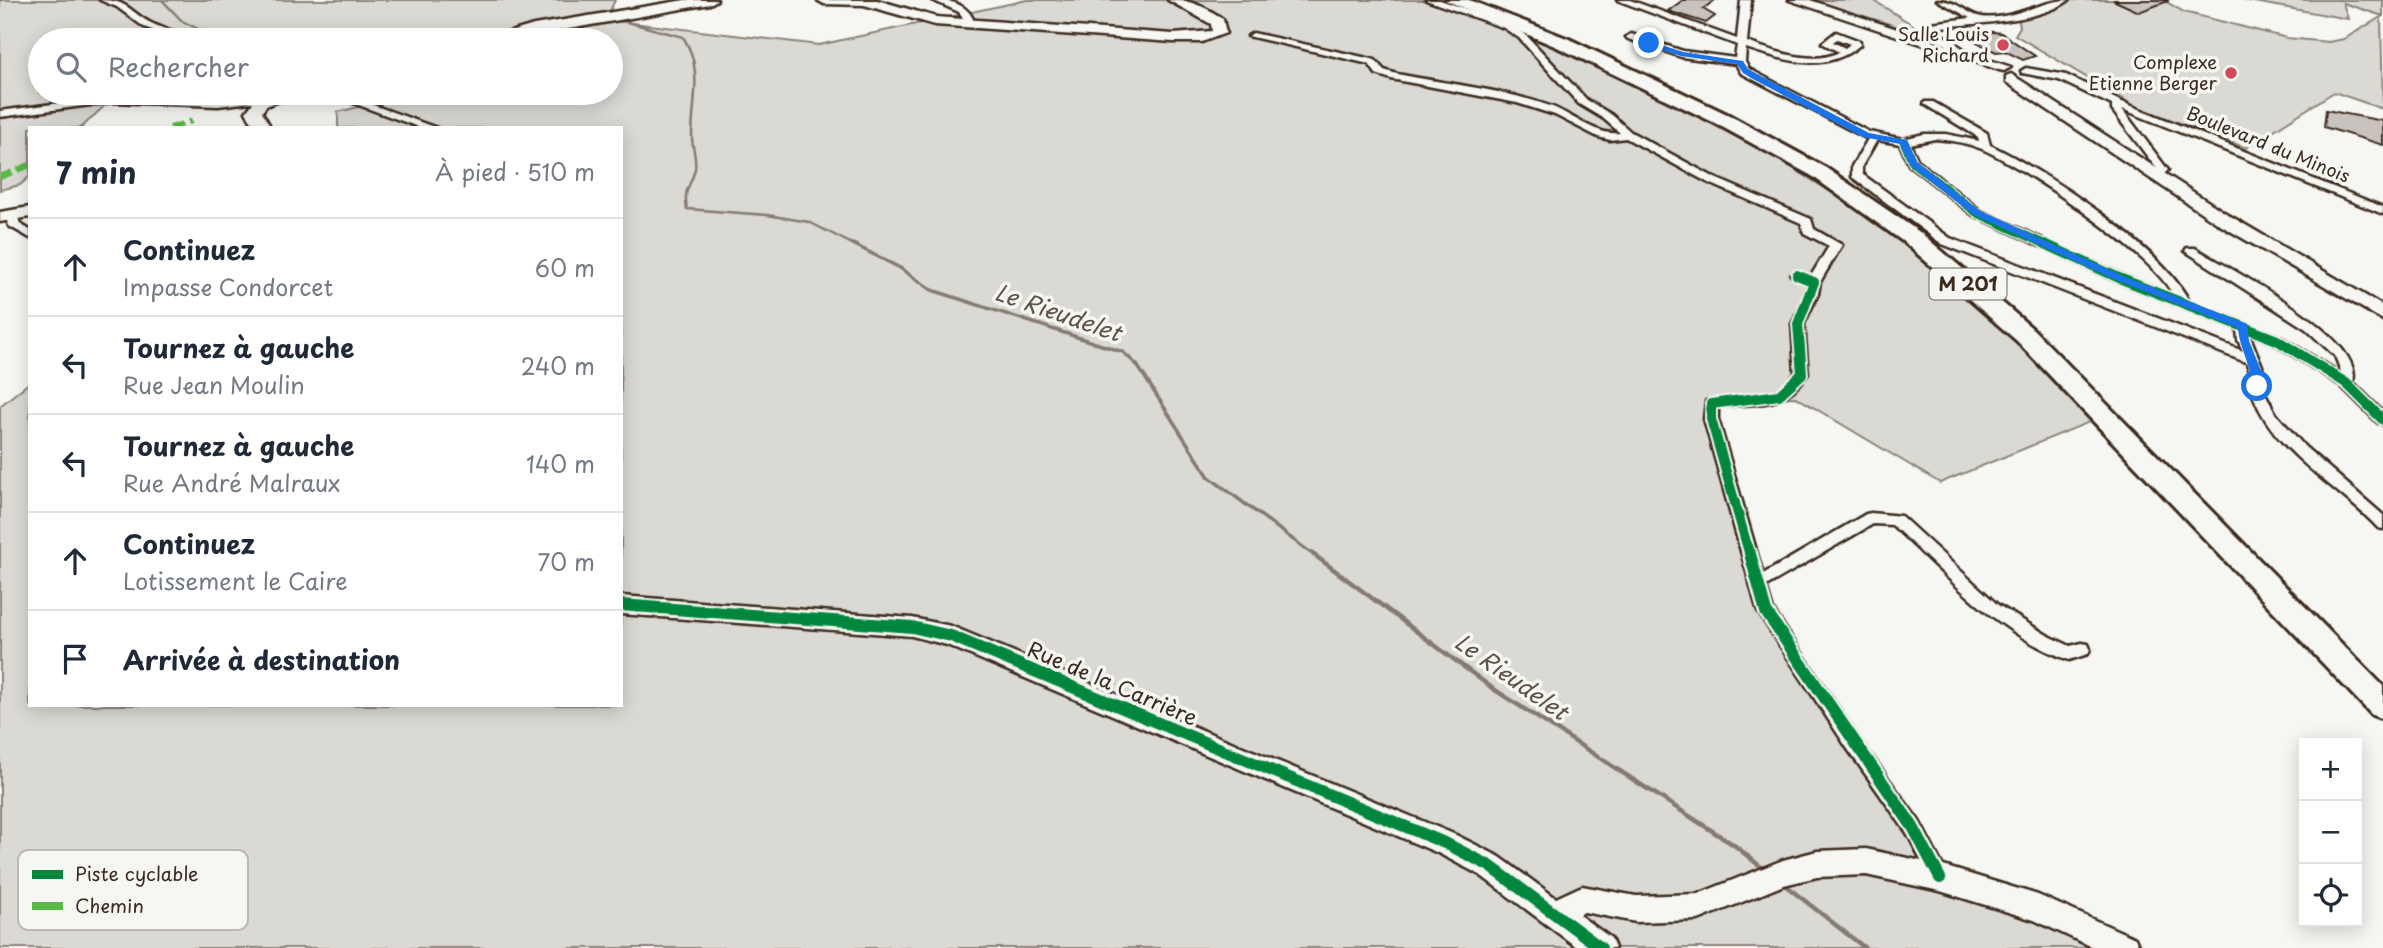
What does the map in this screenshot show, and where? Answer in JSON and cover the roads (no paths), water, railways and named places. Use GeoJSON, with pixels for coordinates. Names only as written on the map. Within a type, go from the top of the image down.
{"type":"FeatureCollection","features":[{"type":"Feature","properties":{"kind":"highway","name":"M 201"},"geometry":{"type":"LineString","coordinates":[[1454,0],[1563,43],[1761,139],[1819,172],[1913,238],[2025,335],[2383,706]]}},
{"type":"Feature","properties":{"kind":"highway","name":"M 201"},"geometry":{"type":"LineString","coordinates":[[1464,0],[1608,58],[1732,117],[1837,176],[1903,222],[1977,280],[2060,357],[2383,686]]}},
{"type":"Feature","properties":{"kind":"street"},"geometry":{"type":"LineString","coordinates":[[105,0],[120,5],[158,28]]}},
{"type":"Feature","properties":{"kind":"street"},"geometry":{"type":"LineString","coordinates":[[549,28],[710,0]]}},
{"type":"Feature","properties":{"kind":"street"},"geometry":{"type":"LineString","coordinates":[[824,0],[865,1],[934,21],[970,24],[1174,38],[1213,37],[1221,29],[1218,22],[1201,10],[1175,0]]}},
{"type":"Feature","properties":{"kind":"street"},"geometry":{"type":"LineString","coordinates":[[937,0],[961,9],[969,16],[970,24]]}},
{"type":"Feature","properties":{"kind":"street"},"geometry":{"type":"LineString","coordinates":[[1431,0],[1507,26],[1522,36],[1566,87],[1628,134],[1711,180],[1807,221],[1808,231],[1836,245],[1814,282],[1812,295],[1798,324],[1802,374],[1787,391],[1765,399],[1731,399],[1711,404],[1719,449],[1766,612],[1853,743],[1913,827],[1940,878]]}},
{"type":"Feature","properties":{"kind":"street"},"geometry":{"type":"LineString","coordinates":[[1622,0],[1743,43],[1814,60],[1830,59],[1846,52]]}},
{"type":"Feature","properties":{"kind":"street"},"geometry":{"type":"LineString","coordinates":[[1746,0],[1740,62],[1745,71],[1874,137],[1904,142],[1918,136],[1942,136],[1985,146],[2033,171],[2097,216],[2169,280],[2184,299],[2184,304]]}},
{"type":"Feature","properties":{"kind":"street"},"geometry":{"type":"LineString","coordinates":[[1796,0],[1967,55]]}},
{"type":"Feature","properties":{"kind":"street"},"geometry":{"type":"LineString","coordinates":[[1942,0],[1977,18]]}},
{"type":"Feature","properties":{"kind":"street"},"geometry":{"type":"LineString","coordinates":[[2005,73],[1967,55],[1925,28],[2038,9],[2064,0]]}},
{"type":"Feature","properties":{"kind":"street"},"geometry":{"type":"LineString","coordinates":[[1253,36],[1372,62],[1380,72],[1395,77],[1525,103],[1557,113],[1603,136],[1618,139],[1628,134]]}},
{"type":"Feature","properties":{"kind":"street"},"geometry":{"type":"LineString","coordinates":[[1631,37],[1681,54],[1740,62]]}},
{"type":"Feature","properties":{"kind":"street"},"geometry":{"type":"LineString","coordinates":[[1941,47],[2005,73],[2029,79],[2226,221],[2383,314]]}},
{"type":"Feature","properties":{"kind":"street","name":"Boulevard du Minois"},"geometry":{"type":"LineString","coordinates":[[2029,79],[2062,77],[2118,104],[2383,211]]}},
{"type":"Feature","properties":{"kind":"street"},"geometry":{"type":"LineString","coordinates":[[1929,104],[1983,135],[1985,146]]}},
{"type":"Feature","properties":{"kind":"street"},"geometry":{"type":"LineString","coordinates":[[2118,104],[2116,108],[2163,170],[2158,174]]}},
{"type":"Feature","properties":{"kind":"street"},"geometry":{"type":"LineString","coordinates":[[0,114],[68,105]]}},
{"type":"Feature","properties":{"kind":"street"},"geometry":{"type":"LineString","coordinates":[[255,105],[254,112],[262,126]]}},
{"type":"Feature","properties":{"kind":"street"},"geometry":{"type":"LineString","coordinates":[[366,105],[426,126]]}},
{"type":"Feature","properties":{"kind":"street"},"geometry":{"type":"LineString","coordinates":[[1874,137],[1857,166],[1856,175],[1868,188],[1945,241],[2253,360]]}},
{"type":"Feature","properties":{"kind":"street"},"geometry":{"type":"LineString","coordinates":[[1904,142],[1913,163],[1977,213],[2184,304],[2277,340],[2346,383],[2383,420]]}},
{"type":"Feature","properties":{"kind":"street"},"geometry":{"type":"LineString","coordinates":[[6,215],[28,212]]}},
{"type":"Feature","properties":{"kind":"street"},"geometry":{"type":"LineString","coordinates":[[6,215],[15,226],[28,234]]}},
{"type":"Feature","properties":{"kind":"street"},"geometry":{"type":"LineString","coordinates":[[2191,251],[2308,326],[2341,353],[2349,370],[2346,383]]}},
{"type":"Feature","properties":{"kind":"street"},"geometry":{"type":"LineString","coordinates":[[1797,275],[1814,282]]}},
{"type":"Feature","properties":{"kind":"street"},"geometry":{"type":"LineString","coordinates":[[2244,326],[2244,341],[2253,360],[2261,398],[2291,443],[2370,508],[2383,524]]}},
{"type":"Feature","properties":{"kind":"street"},"geometry":{"type":"LineString","coordinates":[[1758,584],[1871,519],[1896,520],[1993,609],[2041,640],[2069,653],[2082,649]]}},
{"type":"Feature","properties":{"kind":"street","name":"Rue de la Carrière"},"geometry":{"type":"LineString","coordinates":[[623,605],[912,627],[951,636],[1447,844],[1490,866],[1601,948]]}},
{"type":"Feature","properties":{"kind":"street"},"geometry":{"type":"LineString","coordinates":[[1554,913],[1582,899],[1636,909],[1698,907],[1783,873],[1817,864],[1866,862],[1940,878],[2038,908],[2125,948]]}},
{"type":"Feature","properties":{"kind":"waterway","name":"Le Rieudelet"},"geometry":{"type":"LineString","coordinates":[[162,0],[182,21],[196,28]]}},
{"type":"Feature","properties":{"kind":"waterway","name":"Le Rieudelet"},"geometry":{"type":"LineString","coordinates":[[616,19],[683,37],[689,49],[695,73],[692,137],[695,165],[687,191],[687,209],[767,215],[809,222],[856,246]]}},
{"type":"Feature","properties":{"kind":"waterway","name":"Le Rieudelet"},"geometry":{"type":"LineString","coordinates":[[853,244],[900,268],[932,290],[1123,352],[1137,365],[1209,477],[1315,556]]}},
{"type":"Feature","properties":{"kind":"waterway","name":"Le Rieudelet"},"geometry":{"type":"LineString","coordinates":[[1313,554],[1492,688],[1734,845],[1766,871]]}},
{"type":"Feature","properties":{"kind":"waterway","name":"Le Rieudelet"},"geometry":{"type":"LineString","coordinates":[[1781,882],[1865,948]]}},
{"type":"Feature","properties":{"kind":"place","name":"Salle Louis Richard"},"geometry":{"type":"Point","coordinates":[2003,45]}},
{"type":"Feature","properties":{"kind":"place","name":"Complexe Etienne Berger"},"geometry":{"type":"Point","coordinates":[2231,73]}}]}
